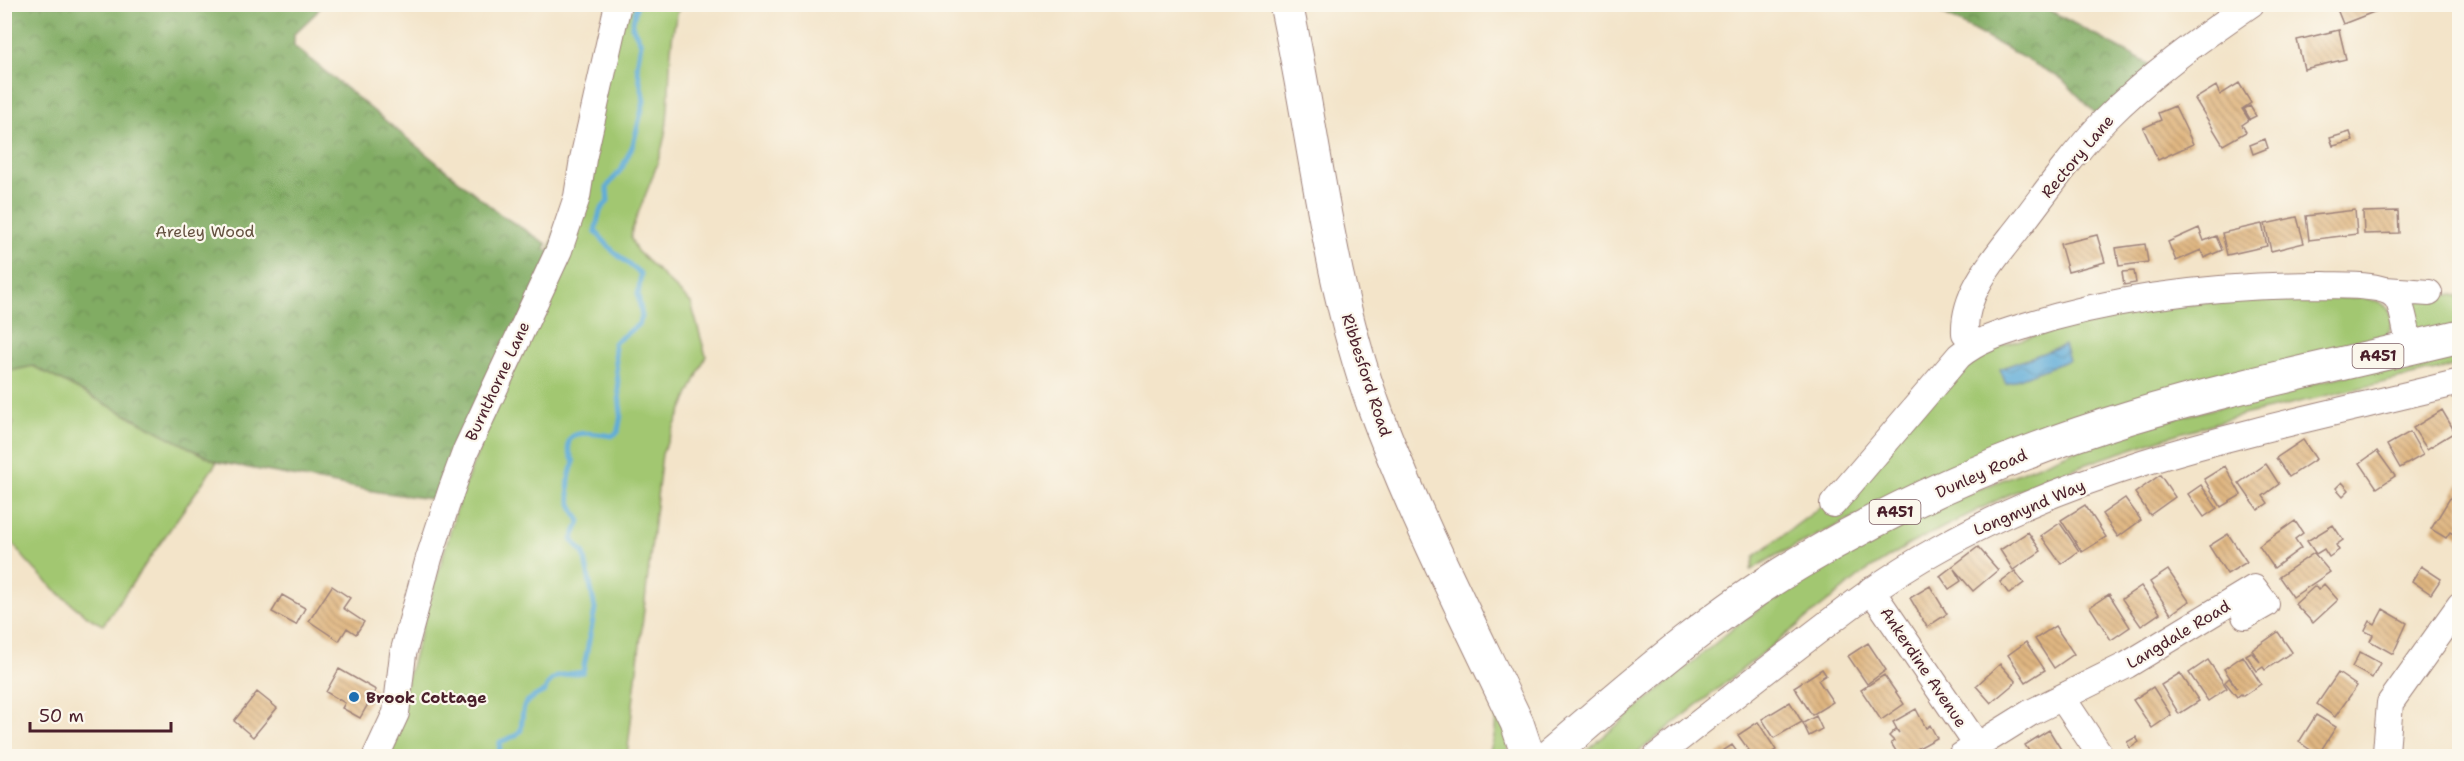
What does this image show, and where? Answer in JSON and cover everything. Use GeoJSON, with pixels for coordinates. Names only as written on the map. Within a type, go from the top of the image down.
{"type":"FeatureCollection","features":[{"type":"Feature","properties":{"kind":"main road","name":"Ribbesford Road"},"geometry":{"type":"LineString","coordinates":[[1286,4],[1305,94],[1323,206],[1346,311],[1373,403],[1420,519],[1517,723],[1528,756]]}},
{"type":"Feature","properties":{"kind":"main road","name":"Dunley Road"},"geometry":{"type":"LineString","coordinates":[[1549,756],[1680,645],[1744,598],[1800,563],[1897,511],[1990,467],[2049,444],[2206,396],[2460,336]]}},
{"type":"Feature","properties":{"kind":"street","name":"Burnthorne Lane"},"geometry":{"type":"LineString","coordinates":[[376,756],[396,713],[403,654],[429,558],[451,490],[470,440],[559,249],[577,197],[590,126],[618,4]]}},
{"type":"Feature","properties":{"kind":"street","name":"Rectory Lane"},"geometry":{"type":"LineString","coordinates":[[1980,342],[1972,341],[1965,333],[1967,311],[1972,295],[2009,239],[2058,176],[2105,121],[2145,84],[2216,28],[2251,4]]}},
{"type":"Feature","properties":{"kind":"street"},"geometry":{"type":"LineString","coordinates":[[1833,504],[1942,373],[1964,352],[1980,342],[2057,315],[2177,294],[2277,285],[2353,286],[2429,293]]}},
{"type":"Feature","properties":{"kind":"street"},"geometry":{"type":"LineString","coordinates":[[2385,290],[2396,296],[2400,303],[2410,348]]}},
{"type":"Feature","properties":{"kind":"street","name":"Longmynd Way"},"geometry":{"type":"LineString","coordinates":[[1657,756],[1871,590],[1938,549],[1991,521],[2116,471],[2183,450],[2460,382]]}},
{"type":"Feature","properties":{"kind":"street","name":"Langdale Road"},"geometry":{"type":"LineString","coordinates":[[1969,751],[2030,713],[2063,699],[2127,665],[2254,588],[2266,604],[2246,616]]}},
{"type":"Feature","properties":{"kind":"street","name":"Ankerdine Avenue"},"geometry":{"type":"LineString","coordinates":[[1871,590],[1969,751]]}},
{"type":"Feature","properties":{"kind":"street"},"geometry":{"type":"LineString","coordinates":[[2388,755],[2390,704],[2460,605]]}},
{"type":"Feature","properties":{"kind":"street"},"geometry":{"type":"LineString","coordinates":[[2063,699],[2101,756]]}},
{"type":"Feature","properties":{"kind":"green space","name":"Areley Wood"},"geometry":{"type":"Polygon","coordinates":[[[4,5],[321,5],[317,12],[294,34],[294,46],[501,215],[547,244],[545,249],[551,253],[438,500],[379,492],[217,462],[33,366],[5,372],[4,5]]]}},
{"type":"Feature","properties":{"kind":"green space"},"geometry":{"type":"Polygon","coordinates":[[[627,5],[680,5],[671,50],[668,113],[664,141],[632,229],[631,239],[637,251],[691,303],[706,356],[662,454],[627,756],[385,756],[460,497],[513,364],[627,5]]]}},
{"type":"Feature","properties":{"kind":"green space"},"geometry":{"type":"Polygon","coordinates":[[[1927,5],[2040,5],[2154,67],[2099,117],[2062,79],[1927,5]]]}},
{"type":"Feature","properties":{"kind":"green space"},"geometry":{"type":"Polygon","coordinates":[[[2436,293],[2459,296],[2459,326],[2432,332],[2417,329],[2412,321],[2413,303],[2436,293]]]}},
{"type":"Feature","properties":{"kind":"green space"},"geometry":{"type":"Polygon","coordinates":[[[2255,296],[2365,298],[2380,302],[2389,309],[2390,328],[2380,344],[1908,491],[1751,570],[1755,556],[1826,503],[1969,362],[1996,347],[2106,315],[2255,296]]]}},
{"type":"Feature","properties":{"kind":"green space"},"geometry":{"type":"Polygon","coordinates":[[[2459,347],[2459,365],[2243,415],[2176,434],[2083,465],[2010,494],[1910,544],[1865,572],[1633,756],[1580,756],[1736,626],[1792,584],[1899,522],[2117,433],[2459,347]]]}},
{"type":"Feature","properties":{"kind":"green space"},"geometry":{"type":"Polygon","coordinates":[[[33,366],[217,462],[103,625],[78,609],[48,583],[21,554],[5,530],[4,454],[6,441],[14,422],[5,415],[5,372],[33,366]]]}},
{"type":"Feature","properties":{"kind":"green space"},"geometry":{"type":"Polygon","coordinates":[[[1495,707],[1510,738],[1507,756],[1486,756],[1494,739],[1495,707]]]}},
{"type":"Feature","properties":{"kind":"water"},"geometry":{"type":"Polygon","coordinates":[[[2064,345],[2069,360],[2006,384],[2000,369],[2064,345]]]}},
{"type":"Feature","properties":{"kind":"building"},"geometry":{"type":"Polygon","coordinates":[[[2335,4],[2382,4],[2384,8],[2343,24],[2335,4]]]}},
{"type":"Feature","properties":{"kind":"building"},"geometry":{"type":"Polygon","coordinates":[[[2339,30],[2346,59],[2304,69],[2297,40],[2339,30]]]}},
{"type":"Feature","properties":{"kind":"building"},"geometry":{"type":"Polygon","coordinates":[[[2239,83],[2251,103],[2242,109],[2249,120],[2242,125],[2246,132],[2223,145],[2195,99],[2216,86],[2220,95],[2239,83]]]}},
{"type":"Feature","properties":{"kind":"building"},"geometry":{"type":"Polygon","coordinates":[[[2175,106],[2193,144],[2158,160],[2143,128],[2161,120],[2158,113],[2175,106]]]}},
{"type":"Feature","properties":{"kind":"building"},"geometry":{"type":"Polygon","coordinates":[[[2250,106],[2256,116],[2250,119],[2244,109],[2250,106]]]}},
{"type":"Feature","properties":{"kind":"building"},"geometry":{"type":"Polygon","coordinates":[[[2350,132],[2353,141],[2333,146],[2330,138],[2350,132]]]}},
{"type":"Feature","properties":{"kind":"building"},"geometry":{"type":"Polygon","coordinates":[[[2265,139],[2268,148],[2253,154],[2250,145],[2265,139]]]}},
{"type":"Feature","properties":{"kind":"building"},"geometry":{"type":"Polygon","coordinates":[[[2355,210],[2357,234],[2309,240],[2306,216],[2355,210]]]}},
{"type":"Feature","properties":{"kind":"building"},"geometry":{"type":"Polygon","coordinates":[[[2398,211],[2399,233],[2364,234],[2363,212],[2398,211]]]}},
{"type":"Feature","properties":{"kind":"building"},"geometry":{"type":"Polygon","coordinates":[[[2297,217],[2304,243],[2271,251],[2265,224],[2297,217]]]}},
{"type":"Feature","properties":{"kind":"building"},"geometry":{"type":"Polygon","coordinates":[[[2262,224],[2267,246],[2227,255],[2222,233],[2262,224]]]}},
{"type":"Feature","properties":{"kind":"building"},"geometry":{"type":"Polygon","coordinates":[[[2199,228],[2204,241],[2216,236],[2222,250],[2204,258],[2201,250],[2176,261],[2168,242],[2199,228]]]}},
{"type":"Feature","properties":{"kind":"building"},"geometry":{"type":"Polygon","coordinates":[[[2097,235],[2105,262],[2068,272],[2060,244],[2097,235]]]}},
{"type":"Feature","properties":{"kind":"building"},"geometry":{"type":"Polygon","coordinates":[[[2145,244],[2148,262],[2119,266],[2116,248],[2145,244]]]}},
{"type":"Feature","properties":{"kind":"building"},"geometry":{"type":"Polygon","coordinates":[[[2134,271],[2136,283],[2124,285],[2122,272],[2134,271]]]}},
{"type":"Feature","properties":{"kind":"building"},"geometry":{"type":"Polygon","coordinates":[[[2442,410],[2455,432],[2427,449],[2413,428],[2442,410]]]}},
{"type":"Feature","properties":{"kind":"building"},"geometry":{"type":"Polygon","coordinates":[[[2410,432],[2423,455],[2400,468],[2387,445],[2410,432]]]}},
{"type":"Feature","properties":{"kind":"building"},"geometry":{"type":"Polygon","coordinates":[[[2303,440],[2316,459],[2289,477],[2276,458],[2303,440]]]}},
{"type":"Feature","properties":{"kind":"building"},"geometry":{"type":"Polygon","coordinates":[[[2377,451],[2395,476],[2377,488],[2360,463],[2377,451]]]}},
{"type":"Feature","properties":{"kind":"building"},"geometry":{"type":"Polygon","coordinates":[[[2266,464],[2279,484],[2263,496],[2268,503],[2258,510],[2239,483],[2266,464]]]}},
{"type":"Feature","properties":{"kind":"building"},"geometry":{"type":"Polygon","coordinates":[[[2225,466],[2241,495],[2221,507],[2204,479],[2225,466]]]}},
{"type":"Feature","properties":{"kind":"building"},"geometry":{"type":"Polygon","coordinates":[[[2160,475],[2175,497],[2150,515],[2135,493],[2160,475]]]}},
{"type":"Feature","properties":{"kind":"building"},"geometry":{"type":"Polygon","coordinates":[[[2342,482],[2349,490],[2343,496],[2336,488],[2342,482]]]}},
{"type":"Feature","properties":{"kind":"building"},"geometry":{"type":"Polygon","coordinates":[[[2460,482],[2460,538],[2450,532],[2446,538],[2431,529],[2460,482]]]}},
{"type":"Feature","properties":{"kind":"building"},"geometry":{"type":"Polygon","coordinates":[[[2201,485],[2217,508],[2204,517],[2188,494],[2201,485]]]}},
{"type":"Feature","properties":{"kind":"building"},"geometry":{"type":"Polygon","coordinates":[[[2125,498],[2141,520],[2118,537],[2102,514],[2125,498]]]}},
{"type":"Feature","properties":{"kind":"building"},"geometry":{"type":"Polygon","coordinates":[[[2085,505],[2106,537],[2082,552],[2061,520],[2085,505]]]}},
{"type":"Feature","properties":{"kind":"building"},"geometry":{"type":"Polygon","coordinates":[[[2295,521],[2303,533],[2295,539],[2301,548],[2274,568],[2259,546],[2295,521]]]}},
{"type":"Feature","properties":{"kind":"building"},"geometry":{"type":"Polygon","coordinates":[[[2060,523],[2079,551],[2061,564],[2041,536],[2060,523]]]}},
{"type":"Feature","properties":{"kind":"building"},"geometry":{"type":"Polygon","coordinates":[[[2333,525],[2343,540],[2336,545],[2339,550],[2329,557],[2324,549],[2316,554],[2307,541],[2333,525]]]}},
{"type":"Feature","properties":{"kind":"building"},"geometry":{"type":"Polygon","coordinates":[[[2028,532],[2041,551],[2013,570],[2000,550],[2028,532]]]}},
{"type":"Feature","properties":{"kind":"building"},"geometry":{"type":"Polygon","coordinates":[[[2228,534],[2247,562],[2227,574],[2209,546],[2228,534]]]}},
{"type":"Feature","properties":{"kind":"building"},"geometry":{"type":"Polygon","coordinates":[[[1978,547],[1998,570],[1973,591],[1954,569],[1961,581],[1949,589],[1940,576],[1978,547]]]}},
{"type":"Feature","properties":{"kind":"building"},"geometry":{"type":"Polygon","coordinates":[[[2314,553],[2330,572],[2293,597],[2279,577],[2314,553]]]}},
{"type":"Feature","properties":{"kind":"building"},"geometry":{"type":"Polygon","coordinates":[[[2421,566],[2441,579],[2431,594],[2412,581],[2421,566]]]}},
{"type":"Feature","properties":{"kind":"building"},"geometry":{"type":"Polygon","coordinates":[[[2168,570],[2189,601],[2171,614],[2150,582],[2168,570]]]}},
{"type":"Feature","properties":{"kind":"building"},"geometry":{"type":"Polygon","coordinates":[[[2015,571],[2024,583],[2009,594],[2000,582],[2015,571]]]}},
{"type":"Feature","properties":{"kind":"building"},"geometry":{"type":"Polygon","coordinates":[[[2324,584],[2338,600],[2313,623],[2295,604],[2315,586],[2318,590],[2324,584]]]}},
{"type":"Feature","properties":{"kind":"building"},"geometry":{"type":"Polygon","coordinates":[[[332,586],[350,598],[343,608],[364,622],[356,634],[347,628],[339,641],[309,621],[332,586]]]}},
{"type":"Feature","properties":{"kind":"building"},"geometry":{"type":"Polygon","coordinates":[[[1930,586],[1947,614],[1927,627],[1910,598],[1930,586]]]}},
{"type":"Feature","properties":{"kind":"building"},"geometry":{"type":"Polygon","coordinates":[[[2141,586],[2160,613],[2141,626],[2122,599],[2141,586]]]}},
{"type":"Feature","properties":{"kind":"building"},"geometry":{"type":"Polygon","coordinates":[[[2109,594],[2130,627],[2111,640],[2090,607],[2109,594]]]}},
{"type":"Feature","properties":{"kind":"building"},"geometry":{"type":"Polygon","coordinates":[[[282,595],[305,608],[296,625],[272,612],[282,595]]]}},
{"type":"Feature","properties":{"kind":"building"},"geometry":{"type":"Polygon","coordinates":[[[2383,609],[2407,623],[2393,654],[2370,641],[2373,635],[2365,631],[2370,621],[2375,624],[2383,609]]]}},
{"type":"Feature","properties":{"kind":"building"},"geometry":{"type":"Polygon","coordinates":[[[2055,626],[2074,654],[2054,668],[2035,639],[2055,626]]]}},
{"type":"Feature","properties":{"kind":"building"},"geometry":{"type":"Polygon","coordinates":[[[2278,632],[2292,652],[2265,670],[2263,667],[2257,671],[2246,655],[2251,652],[2260,662],[2252,650],[2278,632]]]}},
{"type":"Feature","properties":{"kind":"building"},"geometry":{"type":"Polygon","coordinates":[[[2026,642],[2045,670],[2026,682],[2008,655],[2026,642]]]}},
{"type":"Feature","properties":{"kind":"building"},"geometry":{"type":"Polygon","coordinates":[[[1868,643],[1886,670],[1867,684],[1848,656],[1868,643]]]}},
{"type":"Feature","properties":{"kind":"building"},"geometry":{"type":"Polygon","coordinates":[[[2360,652],[2380,663],[2372,678],[2352,667],[2360,652]]]}},
{"type":"Feature","properties":{"kind":"building"},"geometry":{"type":"Polygon","coordinates":[[[2243,656],[2261,684],[2243,696],[2241,694],[2237,697],[2225,682],[2229,678],[2237,688],[2224,669],[2243,656]]]}},
{"type":"Feature","properties":{"kind":"building"},"geometry":{"type":"Polygon","coordinates":[[[2208,660],[2227,688],[2208,701],[2189,673],[2208,660]]]}},
{"type":"Feature","properties":{"kind":"building"},"geometry":{"type":"Polygon","coordinates":[[[2000,664],[2016,682],[1991,703],[1976,686],[2000,664]]]}},
{"type":"Feature","properties":{"kind":"building","name":"Brook Cottage"},"geometry":{"type":"Polygon","coordinates":[[[339,669],[376,690],[360,718],[342,708],[345,703],[326,692],[339,669]]]}},
{"type":"Feature","properties":{"kind":"building"},"geometry":{"type":"Polygon","coordinates":[[[1822,669],[1826,675],[1818,680],[1833,702],[1812,715],[1794,687],[1822,669]]]}},
{"type":"Feature","properties":{"kind":"building"},"geometry":{"type":"Polygon","coordinates":[[[2180,673],[2199,701],[2179,714],[2161,685],[2180,673]]]}},
{"type":"Feature","properties":{"kind":"building"},"geometry":{"type":"Polygon","coordinates":[[[2338,673],[2357,686],[2335,717],[2317,704],[2338,673]]]}},
{"type":"Feature","properties":{"kind":"building"},"geometry":{"type":"Polygon","coordinates":[[[1884,675],[1904,704],[1881,720],[1861,690],[1884,675]]]}},
{"type":"Feature","properties":{"kind":"building"},"geometry":{"type":"Polygon","coordinates":[[[2153,687],[2171,715],[2152,728],[2133,700],[2153,687]]]}},
{"type":"Feature","properties":{"kind":"building"},"geometry":{"type":"Polygon","coordinates":[[[257,692],[277,708],[253,737],[234,721],[257,692]]]}},
{"type":"Feature","properties":{"kind":"building"},"geometry":{"type":"Polygon","coordinates":[[[1790,702],[1802,722],[1774,738],[1762,719],[1790,702]]]}},
{"type":"Feature","properties":{"kind":"building"},"geometry":{"type":"Polygon","coordinates":[[[1916,709],[1926,728],[1930,725],[1937,738],[1913,751],[1917,756],[1899,756],[1891,743],[1894,741],[1889,736],[1896,729],[1899,733],[1893,722],[1916,709]]]}},
{"type":"Feature","properties":{"kind":"building"},"geometry":{"type":"Polygon","coordinates":[[[2316,715],[2336,727],[2318,755],[2299,742],[2316,715]]]}},
{"type":"Feature","properties":{"kind":"building"},"geometry":{"type":"Polygon","coordinates":[[[1816,716],[1822,729],[1809,736],[1803,723],[1816,716]]]}},
{"type":"Feature","properties":{"kind":"building"},"geometry":{"type":"Polygon","coordinates":[[[1758,722],[1776,750],[1766,756],[1753,756],[1738,735],[1758,722]]]}},
{"type":"Feature","properties":{"kind":"building"},"geometry":{"type":"Polygon","coordinates":[[[2049,730],[2065,756],[2032,756],[2025,745],[2049,730]]]}},
{"type":"Feature","properties":{"kind":"building"},"geometry":{"type":"Polygon","coordinates":[[[2136,737],[2139,742],[2130,748],[2127,742],[2136,737]]]}},
{"type":"Feature","properties":{"kind":"building"},"geometry":{"type":"Polygon","coordinates":[[[1732,745],[1740,756],[1715,756],[1732,745]]]}},
{"type":"Feature","properties":{"kind":"building"},"geometry":{"type":"Polygon","coordinates":[[[2199,753],[2199,756],[2185,756],[2185,755],[2199,753]]]}},
{"type":"Feature","properties":{"kind":"waterway"},"geometry":{"type":"LineString","coordinates":[[499,756],[500,742],[515,736],[521,730],[523,709],[527,701],[545,691],[555,678],[583,672],[595,609],[584,554],[572,540],[580,521],[572,507],[569,493],[569,478],[574,462],[569,451],[569,443],[571,437],[577,434],[593,433],[612,436],[618,432],[621,414],[614,343],[639,324],[642,317],[638,295],[641,274],[614,252],[595,231],[600,211],[608,201],[607,187],[622,168],[633,145],[644,101],[637,66],[641,43],[632,26],[637,4]]}},
{"type":"Feature","properties":{"kind":"place","name":"Brook Cottage"},"geometry":{"type":"Point","coordinates":[354,697]}}]}
